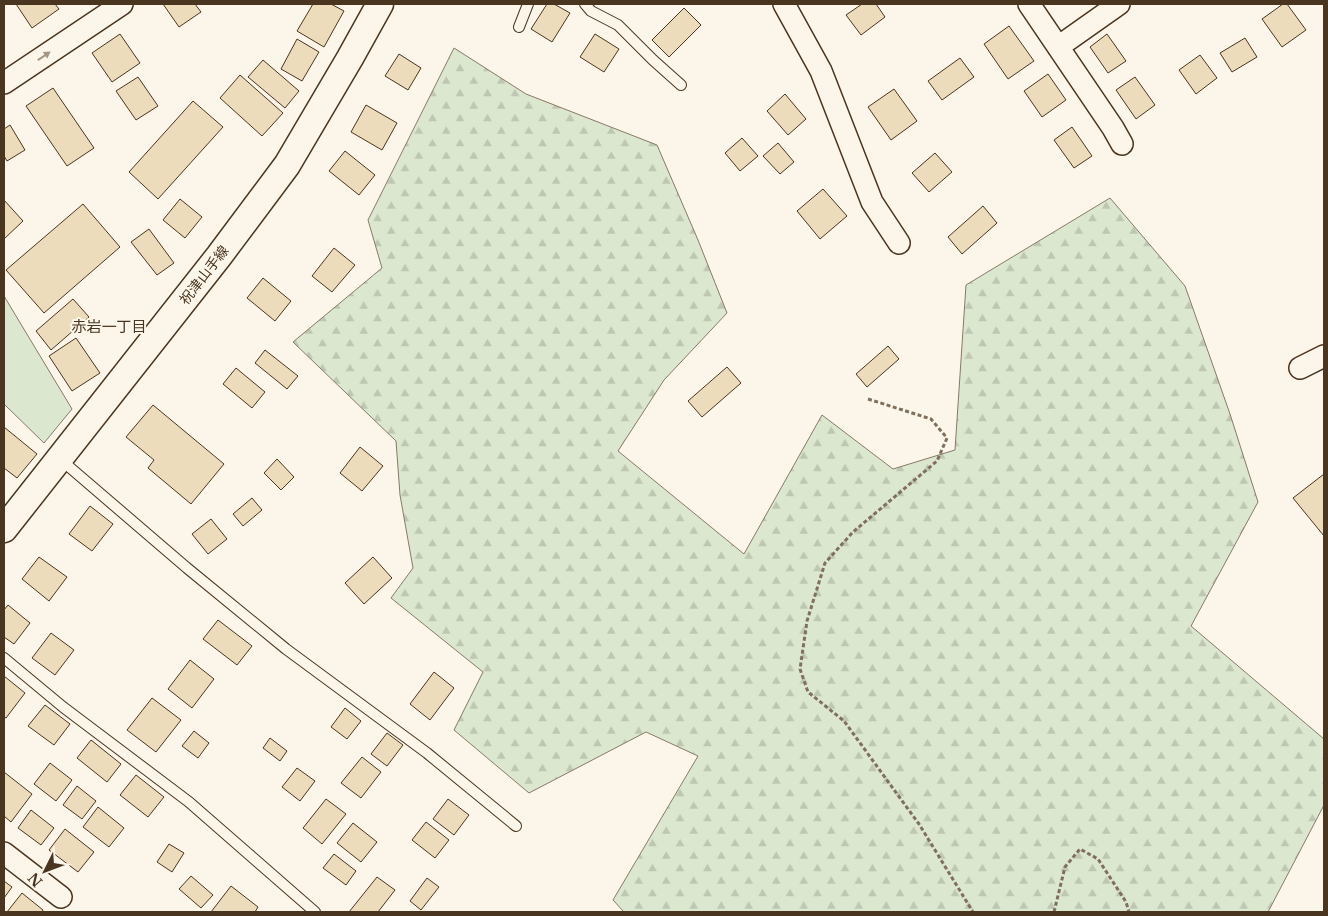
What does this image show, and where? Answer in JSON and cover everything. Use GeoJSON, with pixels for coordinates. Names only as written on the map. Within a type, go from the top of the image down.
{"type":"FeatureCollection","features":[{"type":"Feature","properties":{"kind":"street"},"geometry":{"type":"LineString","coordinates":[[4,83],[122,4]]}},
{"type":"Feature","properties":{"kind":"street","name":"祝津山手線"},"geometry":{"type":"LineString","coordinates":[[4,529],[219,256],[286,165],[380,4]]}},
{"type":"Feature","properties":{"kind":"street"},"geometry":{"type":"LineString","coordinates":[[784,4],[821,71],[872,202],[899,243]]}},
{"type":"Feature","properties":{"kind":"street"},"geometry":{"type":"LineString","coordinates":[[1029,4],[1122,144]]}},
{"type":"Feature","properties":{"kind":"street"},"geometry":{"type":"LineString","coordinates":[[1058,47],[1120,4]]}},
{"type":"Feature","properties":{"kind":"street"},"geometry":{"type":"LineString","coordinates":[[1300,368],[1324,356]]}},
{"type":"Feature","properties":{"kind":"street"},"geometry":{"type":"LineString","coordinates":[[4,853],[61,897]]}},
{"type":"Feature","properties":{"kind":"lane"},"geometry":{"type":"LineString","coordinates":[[519,28],[528,4]]}},
{"type":"Feature","properties":{"kind":"lane"},"geometry":{"type":"LineString","coordinates":[[585,4],[591,10],[618,25],[681,85]]}},
{"type":"Feature","properties":{"kind":"lane"},"geometry":{"type":"LineString","coordinates":[[59,459],[286,649],[427,753],[516,826]]}},
{"type":"Feature","properties":{"kind":"lane"},"geometry":{"type":"LineString","coordinates":[[4,658],[63,707],[189,802],[315,912]]}},
{"type":"Feature","properties":{"kind":"path"},"geometry":{"type":"LineString","coordinates":[[868,400],[931,419],[946,438],[937,461],[853,532],[824,563],[807,621],[800,669],[808,692],[844,721],[919,824],[973,912]]}},
{"type":"Feature","properties":{"kind":"path"},"geometry":{"type":"LineString","coordinates":[[1054,912],[1064,867],[1080,849],[1098,860],[1126,902],[1129,912]]}},
{"type":"Feature","properties":{"kind":"green space"},"geometry":{"type":"Polygon","coordinates":[[[454,48],[526,94],[657,145],[727,313],[664,380],[618,451],[744,554],[822,415],[893,469],[955,450],[966,285],[1110,198],[1185,286],[1230,414],[1258,502],[1191,626],[1324,739],[1324,805],[1268,912],[624,912],[613,900],[698,756],[646,732],[529,793],[454,730],[483,672],[391,598],[413,568],[400,495],[396,441],[293,342],[382,268],[368,220],[454,48]]]}},
{"type":"Feature","properties":{"kind":"green space"},"geometry":{"type":"Polygon","coordinates":[[[4,296],[72,409],[44,443],[4,406],[4,296]]]}},
{"type":"Feature","properties":{"kind":"building"},"geometry":{"type":"Polygon","coordinates":[[[16,4],[55,4],[59,9],[32,28],[16,4]]]}},
{"type":"Feature","properties":{"kind":"building"},"geometry":{"type":"Polygon","coordinates":[[[163,4],[195,4],[201,12],[179,27],[163,4]]]}},
{"type":"Feature","properties":{"kind":"building"},"geometry":{"type":"Polygon","coordinates":[[[313,4],[331,4],[344,11],[324,47],[297,31],[313,4]]]}},
{"type":"Feature","properties":{"kind":"building"},"geometry":{"type":"Polygon","coordinates":[[[547,4],[554,4],[570,13],[552,42],[531,29],[547,4]]]}},
{"type":"Feature","properties":{"kind":"building"},"geometry":{"type":"Polygon","coordinates":[[[862,4],[876,4],[885,17],[861,35],[846,15],[862,4]]]}},
{"type":"Feature","properties":{"kind":"building"},"geometry":{"type":"Polygon","coordinates":[[[1283,4],[1287,4],[1306,30],[1282,47],[1262,19],[1283,4]]]}},
{"type":"Feature","properties":{"kind":"building"},"geometry":{"type":"Polygon","coordinates":[[[684,8],[701,25],[669,57],[652,40],[684,8]]]}},
{"type":"Feature","properties":{"kind":"building"},"geometry":{"type":"Polygon","coordinates":[[[1009,26],[1034,61],[1008,79],[984,44],[1009,26]]]}},
{"type":"Feature","properties":{"kind":"building"},"geometry":{"type":"Polygon","coordinates":[[[120,34],[140,63],[112,82],[92,53],[120,34]]]}},
{"type":"Feature","properties":{"kind":"building"},"geometry":{"type":"Polygon","coordinates":[[[595,34],[619,49],[604,72],[580,57],[595,34]]]}},
{"type":"Feature","properties":{"kind":"building"},"geometry":{"type":"Polygon","coordinates":[[[1107,34],[1126,61],[1108,73],[1090,47],[1107,34]]]}},
{"type":"Feature","properties":{"kind":"building"},"geometry":{"type":"Polygon","coordinates":[[[1245,38],[1257,57],[1232,72],[1220,53],[1245,38]]]}},
{"type":"Feature","properties":{"kind":"building"},"geometry":{"type":"Polygon","coordinates":[[[297,39],[319,52],[302,81],[281,69],[297,39]]]}},
{"type":"Feature","properties":{"kind":"building"},"geometry":{"type":"Polygon","coordinates":[[[399,54],[421,68],[408,90],[385,76],[399,54]]]}},
{"type":"Feature","properties":{"kind":"building"},"geometry":{"type":"Polygon","coordinates":[[[1200,55],[1217,78],[1196,94],[1179,70],[1200,55]]]}},
{"type":"Feature","properties":{"kind":"building"},"geometry":{"type":"Polygon","coordinates":[[[960,58],[974,77],[942,100],[928,81],[960,58]]]}},
{"type":"Feature","properties":{"kind":"building"},"geometry":{"type":"Polygon","coordinates":[[[263,60],[299,91],[285,108],[248,77],[263,60]]]}},
{"type":"Feature","properties":{"kind":"building"},"geometry":{"type":"Polygon","coordinates":[[[1048,74],[1066,100],[1042,117],[1024,91],[1048,74]]]}},
{"type":"Feature","properties":{"kind":"building"},"geometry":{"type":"Polygon","coordinates":[[[240,75],[283,113],[262,136],[220,98],[240,75]]]}},
{"type":"Feature","properties":{"kind":"building"},"geometry":{"type":"Polygon","coordinates":[[[138,77],[158,106],[136,120],[116,91],[138,77]]]}},
{"type":"Feature","properties":{"kind":"building"},"geometry":{"type":"Polygon","coordinates":[[[1135,77],[1155,105],[1136,119],[1116,90],[1135,77]]]}},
{"type":"Feature","properties":{"kind":"building"},"geometry":{"type":"Polygon","coordinates":[[[53,88],[94,148],[67,166],[26,106],[53,88]]]}},
{"type":"Feature","properties":{"kind":"building"},"geometry":{"type":"Polygon","coordinates":[[[894,89],[917,121],[891,140],[868,107],[894,89]]]}},
{"type":"Feature","properties":{"kind":"building"},"geometry":{"type":"Polygon","coordinates":[[[785,94],[806,119],[788,135],[767,111],[785,94]]]}},
{"type":"Feature","properties":{"kind":"building"},"geometry":{"type":"Polygon","coordinates":[[[193,101],[223,127],[158,199],[129,172],[193,101]]]}},
{"type":"Feature","properties":{"kind":"building"},"geometry":{"type":"Polygon","coordinates":[[[366,105],[397,123],[382,150],[351,132],[366,105]]]}},
{"type":"Feature","properties":{"kind":"building"},"geometry":{"type":"Polygon","coordinates":[[[10,125],[25,150],[7,161],[4,156],[4,129],[10,125]]]}},
{"type":"Feature","properties":{"kind":"building"},"geometry":{"type":"Polygon","coordinates":[[[1072,127],[1092,156],[1074,168],[1054,140],[1072,127]]]}},
{"type":"Feature","properties":{"kind":"building"},"geometry":{"type":"Polygon","coordinates":[[[742,138],[758,156],[740,171],[725,153],[742,138]]]}},
{"type":"Feature","properties":{"kind":"building"},"geometry":{"type":"Polygon","coordinates":[[[778,143],[794,162],[780,174],[763,156],[778,143]]]}},
{"type":"Feature","properties":{"kind":"building"},"geometry":{"type":"Polygon","coordinates":[[[345,151],[375,175],[359,195],[329,171],[345,151]]]}},
{"type":"Feature","properties":{"kind":"building"},"geometry":{"type":"Polygon","coordinates":[[[935,153],[952,172],[929,192],[912,173],[935,153]]]}},
{"type":"Feature","properties":{"kind":"building"},"geometry":{"type":"Polygon","coordinates":[[[823,189],[847,216],[820,239],[797,211],[823,189]]]}},
{"type":"Feature","properties":{"kind":"building"},"geometry":{"type":"Polygon","coordinates":[[[180,199],[202,217],[185,238],[163,220],[180,199]]]}},
{"type":"Feature","properties":{"kind":"building"},"geometry":{"type":"Polygon","coordinates":[[[4,200],[23,221],[4,239],[4,200]]]}},
{"type":"Feature","properties":{"kind":"building"},"geometry":{"type":"Polygon","coordinates":[[[83,204],[120,247],[44,313],[6,270],[83,204]]]}},
{"type":"Feature","properties":{"kind":"building"},"geometry":{"type":"Polygon","coordinates":[[[983,206],[997,223],[962,254],[948,237],[983,206]]]}},
{"type":"Feature","properties":{"kind":"building"},"geometry":{"type":"Polygon","coordinates":[[[149,229],[174,263],[157,275],[131,242],[149,229]]]}},
{"type":"Feature","properties":{"kind":"building"},"geometry":{"type":"Polygon","coordinates":[[[334,248],[355,265],[332,292],[312,276],[334,248]]]}},
{"type":"Feature","properties":{"kind":"building"},"geometry":{"type":"Polygon","coordinates":[[[263,278],[291,301],[275,321],[247,298],[263,278]]]}},
{"type":"Feature","properties":{"kind":"building"},"geometry":{"type":"Polygon","coordinates":[[[73,299],[89,317],[51,350],[36,331],[73,299]]]}},
{"type":"Feature","properties":{"kind":"building"},"geometry":{"type":"Polygon","coordinates":[[[76,338],[100,373],[72,391],[49,356],[76,338]]]}},
{"type":"Feature","properties":{"kind":"building"},"geometry":{"type":"Polygon","coordinates":[[[888,346],[899,359],[867,387],[856,374],[888,346]]]}},
{"type":"Feature","properties":{"kind":"building"},"geometry":{"type":"Polygon","coordinates":[[[265,350],[298,376],[287,389],[255,363],[265,350]]]}},
{"type":"Feature","properties":{"kind":"building"},"geometry":{"type":"Polygon","coordinates":[[[727,367],[741,383],[702,417],[688,401],[727,367]]]}},
{"type":"Feature","properties":{"kind":"building"},"geometry":{"type":"Polygon","coordinates":[[[236,368],[265,392],[252,408],[223,384],[236,368]]]}},
{"type":"Feature","properties":{"kind":"building"},"geometry":{"type":"Polygon","coordinates":[[[153,405],[224,464],[191,504],[148,468],[154,460],[126,437],[153,405]]]}},
{"type":"Feature","properties":{"kind":"building"},"geometry":{"type":"Polygon","coordinates":[[[4,427],[37,454],[17,478],[4,468],[4,427]]]}},
{"type":"Feature","properties":{"kind":"building"},"geometry":{"type":"Polygon","coordinates":[[[360,447],[383,466],[362,491],[340,473],[360,447]]]}},
{"type":"Feature","properties":{"kind":"building"},"geometry":{"type":"Polygon","coordinates":[[[277,459],[294,477],[281,490],[264,473],[277,459]]]}},
{"type":"Feature","properties":{"kind":"building"},"geometry":{"type":"Polygon","coordinates":[[[1324,474],[1324,536],[1293,498],[1324,474]]]}},
{"type":"Feature","properties":{"kind":"building"},"geometry":{"type":"Polygon","coordinates":[[[252,498],[262,510],[243,526],[233,514],[252,498]]]}},
{"type":"Feature","properties":{"kind":"building"},"geometry":{"type":"Polygon","coordinates":[[[90,506],[113,524],[92,551],[69,534],[90,506]]]}},
{"type":"Feature","properties":{"kind":"building"},"geometry":{"type":"Polygon","coordinates":[[[211,519],[227,539],[208,554],[192,534],[211,519]]]}},
{"type":"Feature","properties":{"kind":"building"},"geometry":{"type":"Polygon","coordinates":[[[39,557],[67,577],[49,601],[22,579],[39,557]]]}},
{"type":"Feature","properties":{"kind":"building"},"geometry":{"type":"Polygon","coordinates":[[[373,557],[392,578],[364,604],[345,583],[373,557]]]}},
{"type":"Feature","properties":{"kind":"building"},"geometry":{"type":"Polygon","coordinates":[[[8,605],[30,623],[14,644],[4,637],[4,610],[8,605]]]}},
{"type":"Feature","properties":{"kind":"building"},"geometry":{"type":"Polygon","coordinates":[[[218,620],[252,646],[237,665],[203,639],[218,620]]]}},
{"type":"Feature","properties":{"kind":"building"},"geometry":{"type":"Polygon","coordinates":[[[51,633],[74,650],[55,675],[32,658],[51,633]]]}},
{"type":"Feature","properties":{"kind":"building"},"geometry":{"type":"Polygon","coordinates":[[[190,660],[214,679],[192,708],[168,689],[190,660]]]}},
{"type":"Feature","properties":{"kind":"building"},"geometry":{"type":"Polygon","coordinates":[[[434,672],[454,688],[430,720],[410,704],[434,672]]]}},
{"type":"Feature","properties":{"kind":"building"},"geometry":{"type":"Polygon","coordinates":[[[4,676],[25,693],[6,718],[4,717],[4,676]]]}},
{"type":"Feature","properties":{"kind":"building"},"geometry":{"type":"Polygon","coordinates":[[[152,698],[181,720],[156,752],[127,730],[152,698]]]}},
{"type":"Feature","properties":{"kind":"building"},"geometry":{"type":"Polygon","coordinates":[[[45,705],[70,724],[54,745],[28,726],[45,705]]]}},
{"type":"Feature","properties":{"kind":"building"},"geometry":{"type":"Polygon","coordinates":[[[345,708],[361,721],[347,739],[331,727],[345,708]]]}},
{"type":"Feature","properties":{"kind":"building"},"geometry":{"type":"Polygon","coordinates":[[[194,731],[209,743],[198,758],[182,746],[194,731]]]}},
{"type":"Feature","properties":{"kind":"building"},"geometry":{"type":"Polygon","coordinates":[[[387,733],[403,745],[387,766],[371,754],[387,733]]]}},
{"type":"Feature","properties":{"kind":"building"},"geometry":{"type":"Polygon","coordinates":[[[270,738],[287,751],[280,761],[263,748],[270,738]]]}},
{"type":"Feature","properties":{"kind":"building"},"geometry":{"type":"Polygon","coordinates":[[[91,740],[121,764],[107,782],[77,758],[91,740]]]}},
{"type":"Feature","properties":{"kind":"building"},"geometry":{"type":"Polygon","coordinates":[[[362,757],[381,772],[361,798],[341,783],[362,757]]]}},
{"type":"Feature","properties":{"kind":"building"},"geometry":{"type":"Polygon","coordinates":[[[50,763],[72,780],[56,801],[34,784],[50,763]]]}},
{"type":"Feature","properties":{"kind":"building"},"geometry":{"type":"Polygon","coordinates":[[[297,768],[315,781],[300,801],[282,787],[297,768]]]}},
{"type":"Feature","properties":{"kind":"building"},"geometry":{"type":"Polygon","coordinates":[[[4,772],[32,794],[11,822],[4,816],[4,772]]]}},
{"type":"Feature","properties":{"kind":"building"},"geometry":{"type":"Polygon","coordinates":[[[136,775],[164,797],[148,817],[120,795],[136,775]]]}},
{"type":"Feature","properties":{"kind":"building"},"geometry":{"type":"Polygon","coordinates":[[[77,786],[96,801],[82,819],[63,805],[77,786]]]}},
{"type":"Feature","properties":{"kind":"building"},"geometry":{"type":"Polygon","coordinates":[[[326,799],[346,814],[322,844],[303,828],[326,799]]]}},
{"type":"Feature","properties":{"kind":"building"},"geometry":{"type":"Polygon","coordinates":[[[448,799],[469,815],[454,835],[433,819],[448,799]]]}},
{"type":"Feature","properties":{"kind":"building"},"geometry":{"type":"Polygon","coordinates":[[[98,807],[124,828],[109,847],[83,827],[98,807]]]}},
{"type":"Feature","properties":{"kind":"building"},"geometry":{"type":"Polygon","coordinates":[[[31,810],[54,828],[41,845],[18,828],[31,810]]]}},
{"type":"Feature","properties":{"kind":"building"},"geometry":{"type":"Polygon","coordinates":[[[426,822],[449,840],[435,858],[412,840],[426,822]]]}},
{"type":"Feature","properties":{"kind":"building"},"geometry":{"type":"Polygon","coordinates":[[[353,823],[377,842],[361,862],[337,843],[353,823]]]}},
{"type":"Feature","properties":{"kind":"building"},"geometry":{"type":"Polygon","coordinates":[[[65,829],[94,852],[78,872],[49,850],[65,829]]]}},
{"type":"Feature","properties":{"kind":"building"},"geometry":{"type":"Polygon","coordinates":[[[169,844],[184,853],[172,872],[157,862],[169,844]]]}},
{"type":"Feature","properties":{"kind":"building"},"geometry":{"type":"Polygon","coordinates":[[[334,854],[356,871],[346,885],[323,868],[334,854]]]}},
{"type":"Feature","properties":{"kind":"building"},"geometry":{"type":"Polygon","coordinates":[[[191,876],[213,895],[201,908],[179,889],[191,876]]]}},
{"type":"Feature","properties":{"kind":"building"},"geometry":{"type":"Polygon","coordinates":[[[377,877],[395,890],[378,912],[349,912],[377,877]]]}},
{"type":"Feature","properties":{"kind":"building"},"geometry":{"type":"Polygon","coordinates":[[[427,878],[439,887],[421,910],[410,901],[427,878]]]}},
{"type":"Feature","properties":{"kind":"building"},"geometry":{"type":"Polygon","coordinates":[[[4,881],[12,887],[4,898],[4,881]]]}},
{"type":"Feature","properties":{"kind":"building"},"geometry":{"type":"Polygon","coordinates":[[[231,886],[258,907],[255,912],[211,912],[231,886]]]}},
{"type":"Feature","properties":{"kind":"building"},"geometry":{"type":"Polygon","coordinates":[[[22,893],[43,910],[42,912],[7,912],[22,893]]]}},
{"type":"Feature","properties":{"kind":"district","name":"赤岩一丁目"},"geometry":{"type":"Point","coordinates":[109,327]}}]}
